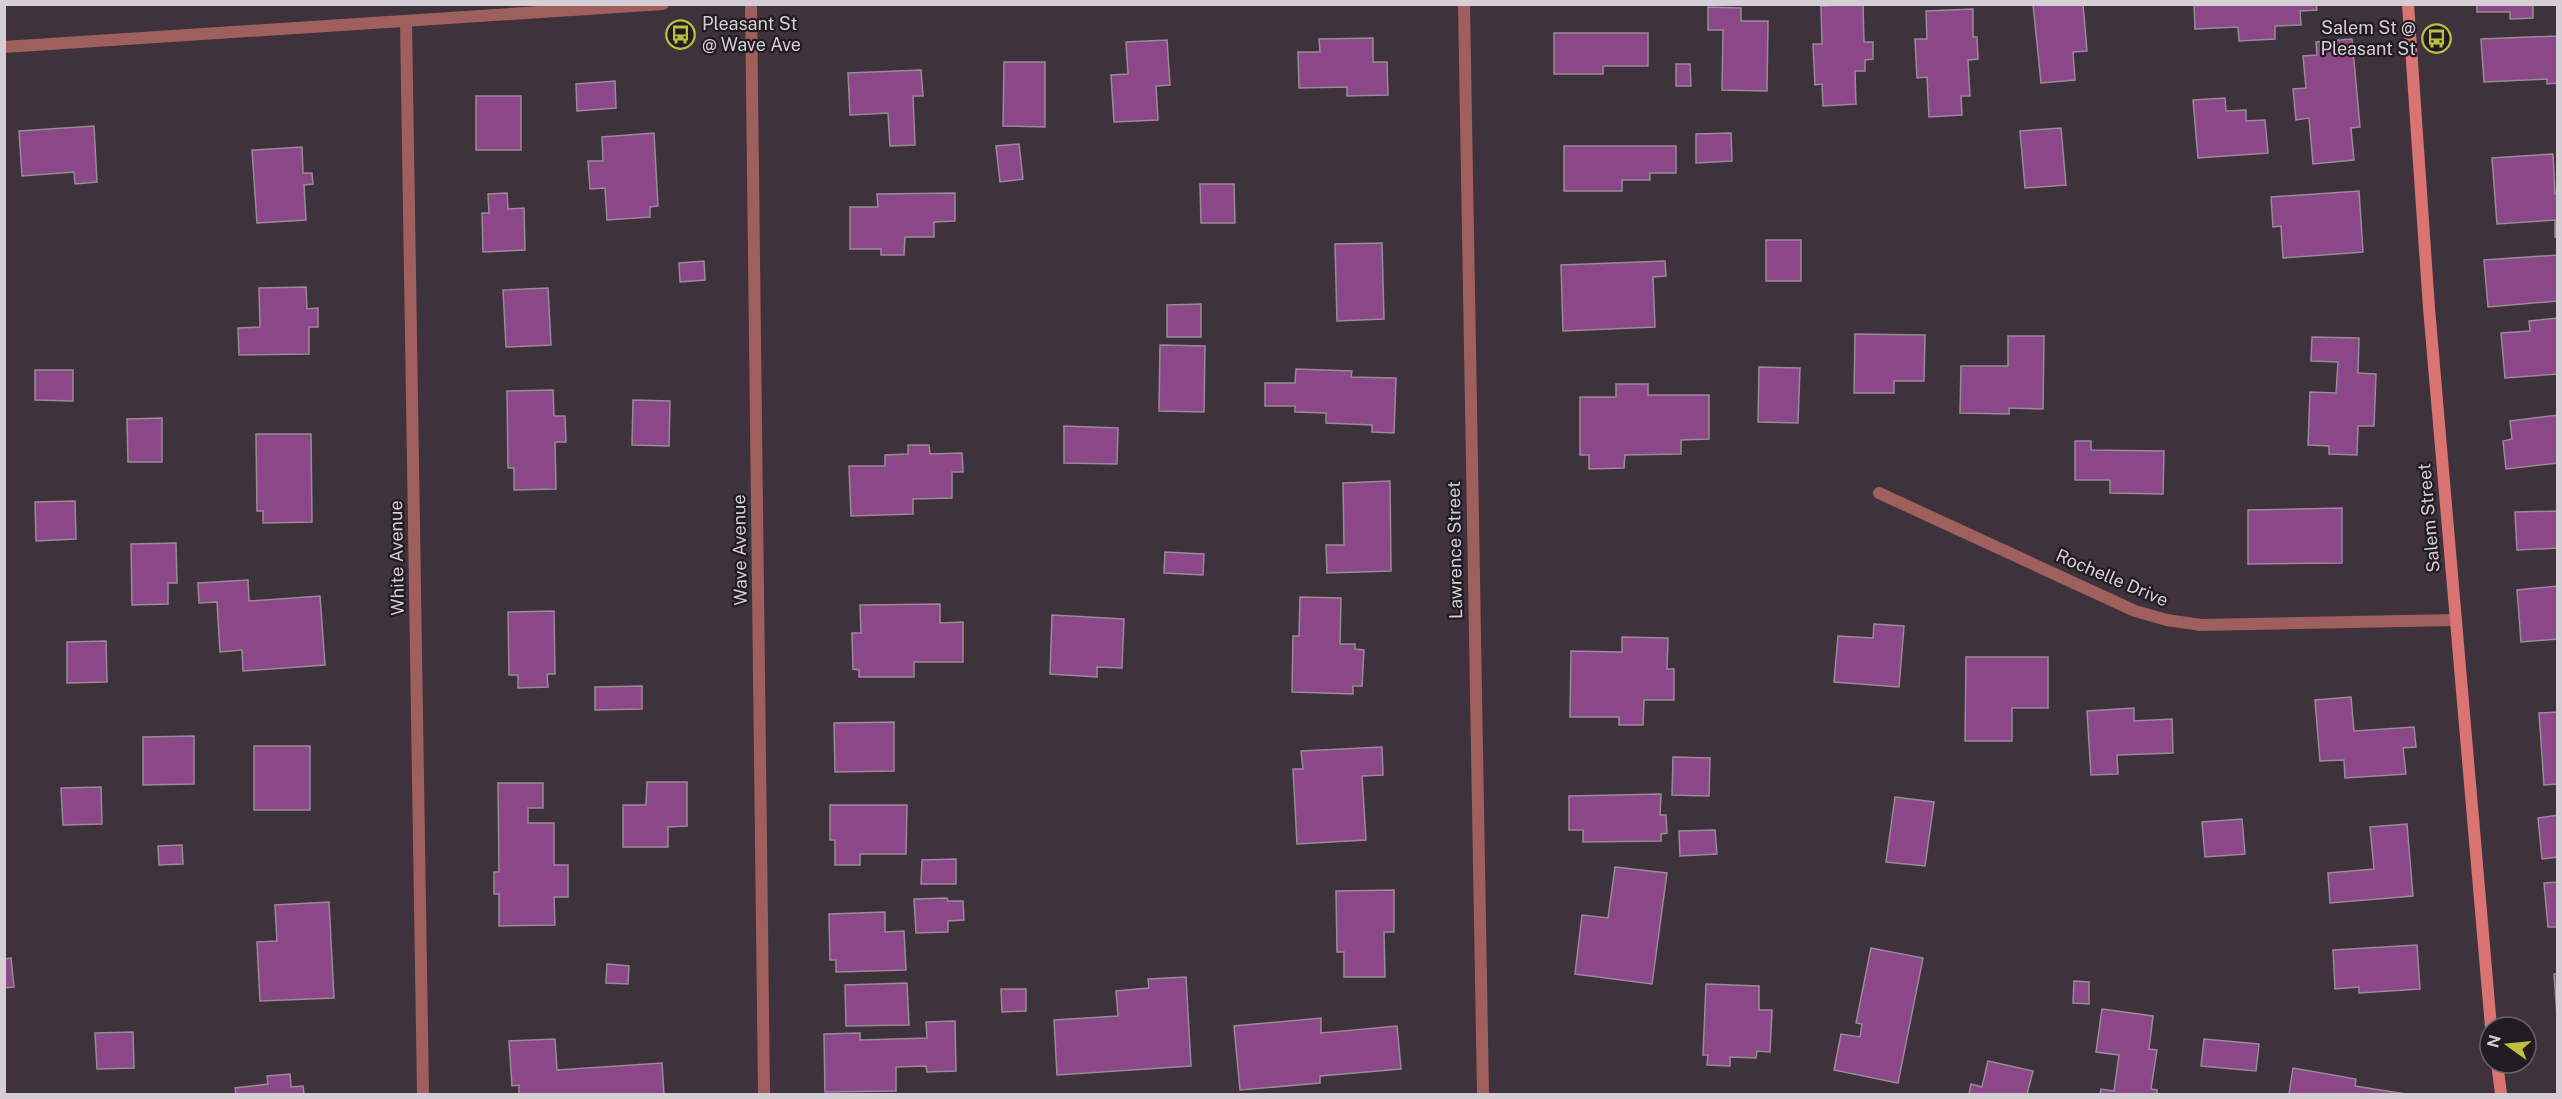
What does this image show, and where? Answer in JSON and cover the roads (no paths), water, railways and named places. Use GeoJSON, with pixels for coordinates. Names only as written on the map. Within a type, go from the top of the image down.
{"type":"FeatureCollection","features":[{"type":"Feature","properties":{"kind":"main road","name":"Salem Street"},"geometry":{"type":"LineString","coordinates":[[2408,4],[2429,308],[2490,1015]]}},
{"type":"Feature","properties":{"kind":"main road"},"geometry":{"type":"LineString","coordinates":[[2498,1075],[2501,1095]]}},
{"type":"Feature","properties":{"kind":"street"},"geometry":{"type":"LineString","coordinates":[[4,47],[663,4]]}},
{"type":"Feature","properties":{"kind":"street","name":"Wave Avenue"},"geometry":{"type":"LineString","coordinates":[[751,4],[764,1095]]}},
{"type":"Feature","properties":{"kind":"street","name":"Lawrence Street"},"geometry":{"type":"LineString","coordinates":[[1464,4],[1483,1095]]}},
{"type":"Feature","properties":{"kind":"street","name":"White Avenue"},"geometry":{"type":"LineString","coordinates":[[406,21],[423,1095]]}},
{"type":"Feature","properties":{"kind":"street","name":"Rochelle Drive"},"geometry":{"type":"LineString","coordinates":[[1879,493],[2125,606],[2156,618],[2201,625],[2456,620]]}},
{"type":"Feature","properties":{"kind":"place","name":"Pleasant St @ Wave Ave"},"geometry":{"type":"Point","coordinates":[681,34]}},
{"type":"Feature","properties":{"kind":"place","name":"Salem St @ Pleasant St"},"geometry":{"type":"Point","coordinates":[2437,38]}}]}
